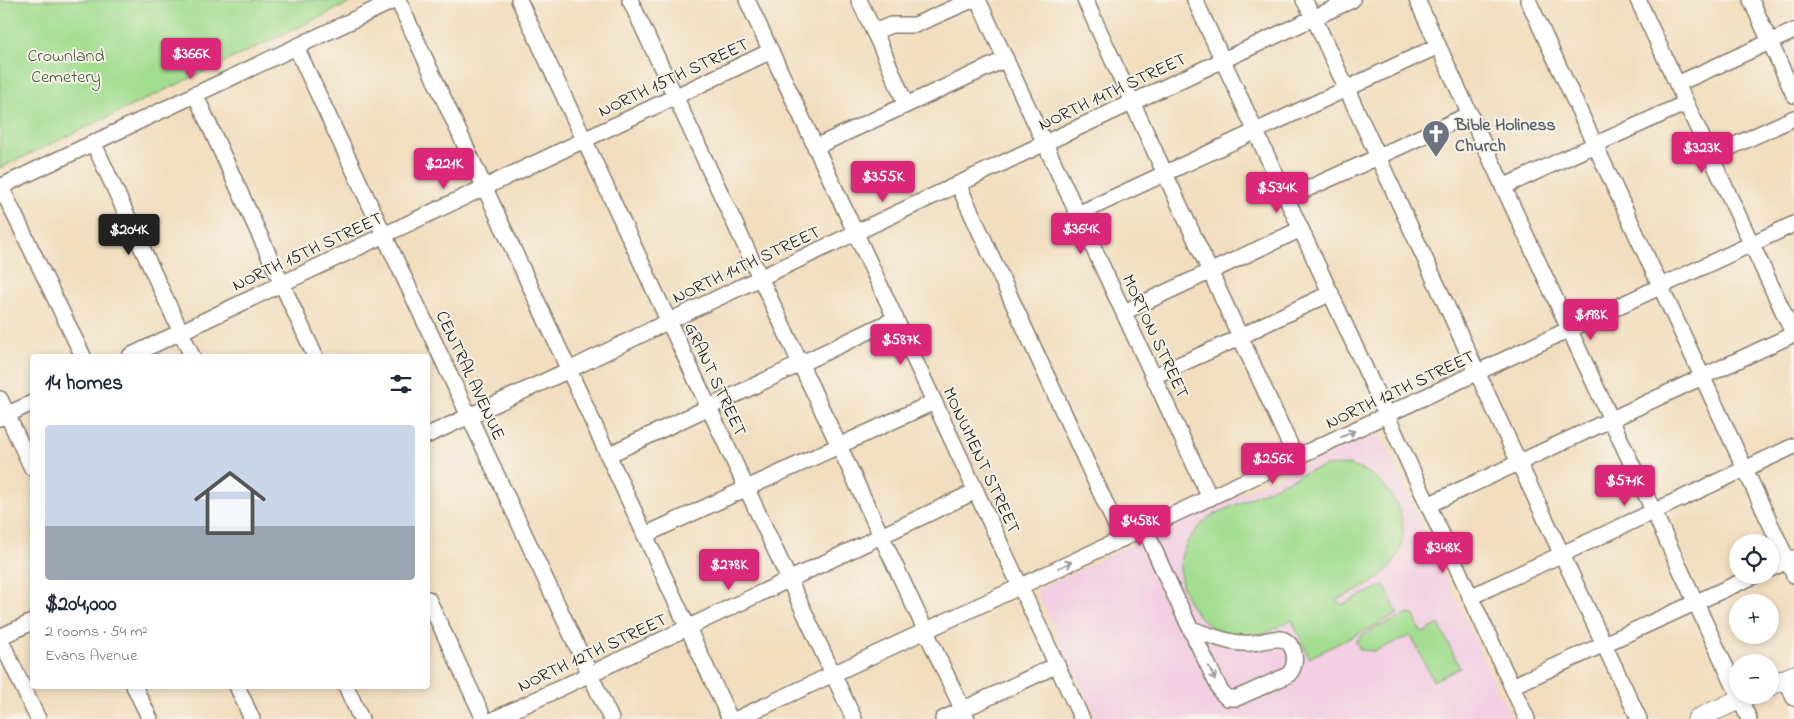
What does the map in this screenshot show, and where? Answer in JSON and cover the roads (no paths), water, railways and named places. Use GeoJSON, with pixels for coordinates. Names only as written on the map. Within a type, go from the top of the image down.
{"type":"FeatureCollection","features":[{"type":"Feature","properties":{"kind":"main road"},"geometry":{"type":"LineString","coordinates":[[1697,719],[1729,702]]}},
{"type":"Feature","properties":{"kind":"street"},"geometry":{"type":"LineString","coordinates":[[81,354],[1,187],[396,0],[730,719]]}},
{"type":"Feature","properties":{"kind":"street","name":"GRANT STREET"},"geometry":{"type":"LineString","coordinates":[[519,0],[854,719]]}},
{"type":"Feature","properties":{"kind":"street"},"geometry":{"type":"LineString","coordinates":[[630,0],[965,714]]}},
{"type":"Feature","properties":{"kind":"street","name":"MONUMENT STREET"},"geometry":{"type":"LineString","coordinates":[[747,0],[1082,719]]}},
{"type":"Feature","properties":{"kind":"street"},"geometry":{"type":"LineString","coordinates":[[858,0],[906,105]]}},
{"type":"Feature","properties":{"kind":"street"},"geometry":{"type":"LineString","coordinates":[[874,32],[891,25],[915,25],[972,0]]}},
{"type":"Feature","properties":{"kind":"street","name":"MORTON STREET"},"geometry":{"type":"LineString","coordinates":[[978,0],[1210,498]]}},
{"type":"Feature","properties":{"kind":"street"},"geometry":{"type":"LineString","coordinates":[[1085,0],[1296,458]]}},
{"type":"Feature","properties":{"kind":"street"},"geometry":{"type":"LineString","coordinates":[[1195,0],[1528,719]]}},
{"type":"Feature","properties":{"kind":"street"},"geometry":{"type":"LineString","coordinates":[[1304,0],[1381,155],[1518,463],[1639,719]]}},
{"type":"Feature","properties":{"kind":"street","name":"NORTH 14TH STREET"},"geometry":{"type":"LineString","coordinates":[[430,434],[569,370],[854,232],[1352,0]]}},
{"type":"Feature","properties":{"kind":"street"},"geometry":{"type":"LineString","coordinates":[[1417,0],[1611,421],[1729,671]]}},
{"type":"Feature","properties":{"kind":"street"},"geometry":{"type":"LineString","coordinates":[[1528,0],[1745,469],[1791,559],[1794,575]]}},
{"type":"Feature","properties":{"kind":"street"},"geometry":{"type":"LineString","coordinates":[[1428,505],[1794,335],[1638,0]]}},
{"type":"Feature","properties":{"kind":"street"},"geometry":{"type":"LineString","coordinates":[[1751,0],[1794,95]]}},
{"type":"Feature","properties":{"kind":"street"},"geometry":{"type":"LineString","coordinates":[[1677,84],[1794,31]]}},
{"type":"Feature","properties":{"kind":"street"},"geometry":{"type":"LineString","coordinates":[[1078,214],[1438,46]]}},
{"type":"Feature","properties":{"kind":"street","name":"CENTRAL AVENUE"},"geometry":{"type":"LineString","coordinates":[[296,47],[611,719]]}},
{"type":"Feature","properties":{"kind":"street","name":"NORTH 15TH STREET"},"geometry":{"type":"LineString","coordinates":[[134,354],[771,51]]}},
{"type":"Feature","properties":{"kind":"street"},"geometry":{"type":"LineString","coordinates":[[815,147],[1006,60]]}},
{"type":"Feature","properties":{"kind":"street"},"geometry":{"type":"LineString","coordinates":[[195,94],[314,354]]}},
{"type":"Feature","properties":{"kind":"street"},"geometry":{"type":"LineString","coordinates":[[1503,187],[1686,103]]}},
{"type":"Feature","properties":{"kind":"street"},"geometry":{"type":"LineString","coordinates":[[1287,198],[1470,114]]}},
{"type":"Feature","properties":{"kind":"street"},"geometry":{"type":"LineString","coordinates":[[1710,156],[1794,118]]}},
{"type":"Feature","properties":{"kind":"street"},"geometry":{"type":"LineString","coordinates":[[93,142],[191,354]]}},
{"type":"Feature","properties":{"kind":"street"},"geometry":{"type":"LineString","coordinates":[[958,184],[1122,539]]}},
{"type":"Feature","properties":{"kind":"street","name":"NORTH 12TH STREET"},"geometry":{"type":"LineString","coordinates":[[737,719],[1794,224]]}},
{"type":"Feature","properties":{"kind":"street"},"geometry":{"type":"LineString","coordinates":[[1124,312],[1301,229]]}},
{"type":"Feature","properties":{"kind":"street"},"geometry":{"type":"LineString","coordinates":[[1154,376],[1241,337],[1331,293]]}},
{"type":"Feature","properties":{"kind":"street"},"geometry":{"type":"LineString","coordinates":[[608,455],[895,319]]}},
{"type":"Feature","properties":{"kind":"street"},"geometry":{"type":"LineString","coordinates":[[0,399],[4,416],[30,464]]}},
{"type":"Feature","properties":{"kind":"street"},"geometry":{"type":"LineString","coordinates":[[645,536],[934,402]]}},
{"type":"Feature","properties":{"kind":"street"},"geometry":{"type":"LineString","coordinates":[[4,416],[30,403]]}},
{"type":"Feature","properties":{"kind":"street"},"geometry":{"type":"LineString","coordinates":[[1470,596],[1794,446]]}},
{"type":"Feature","properties":{"kind":"street","name":"NORTH 12TH STREET"},"geometry":{"type":"LineString","coordinates":[[495,719],[976,491]]}},
{"type":"Feature","properties":{"kind":"street"},"geometry":{"type":"LineString","coordinates":[[1145,528],[1191,629],[1221,692],[1227,698],[1237,698],[1288,675],[1294,669],[1294,652],[1286,641],[1277,639],[1250,643],[1230,641],[1191,629]]}},
{"type":"Feature","properties":{"kind":"street"},"geometry":{"type":"LineString","coordinates":[[1779,565],[1791,559]]}},
{"type":"Feature","properties":{"kind":"street"},"geometry":{"type":"LineString","coordinates":[[1512,686],[1736,584]]}},
{"type":"Feature","properties":{"kind":"street"},"geometry":{"type":"LineString","coordinates":[[430,603],[484,719]]}},
{"type":"Feature","properties":{"kind":"street"},"geometry":{"type":"LineString","coordinates":[[30,623],[0,638],[38,719]]}},
{"type":"Feature","properties":{"kind":"street"},"geometry":{"type":"LineString","coordinates":[[943,719],[965,714],[1057,665]]}},
{"type":"Feature","properties":{"kind":"street"},"geometry":{"type":"LineString","coordinates":[[1783,680],[1794,698]]}},
{"type":"Feature","properties":{"kind":"street"},"geometry":{"type":"LineString","coordinates":[[135,689],[150,719]]}},
{"type":"Feature","properties":{"kind":"street"},"geometry":{"type":"LineString","coordinates":[[238,689],[252,719]]}},
{"type":"Feature","properties":{"kind":"street"},"geometry":{"type":"LineString","coordinates":[[347,689],[361,719]]}},
{"type":"Feature","properties":{"kind":"street"},"geometry":{"type":"LineString","coordinates":[[1744,704],[1749,719]]}},
{"type":"Feature","properties":{"kind":"place","name":"Bible Holiness Church"},"geometry":{"type":"Point","coordinates":[1436,158]}},
{"type":"Feature","properties":{"kind":"park label","name":"Crownland Cemetery"},"geometry":{"type":"Point","coordinates":[66,65]}}]}
